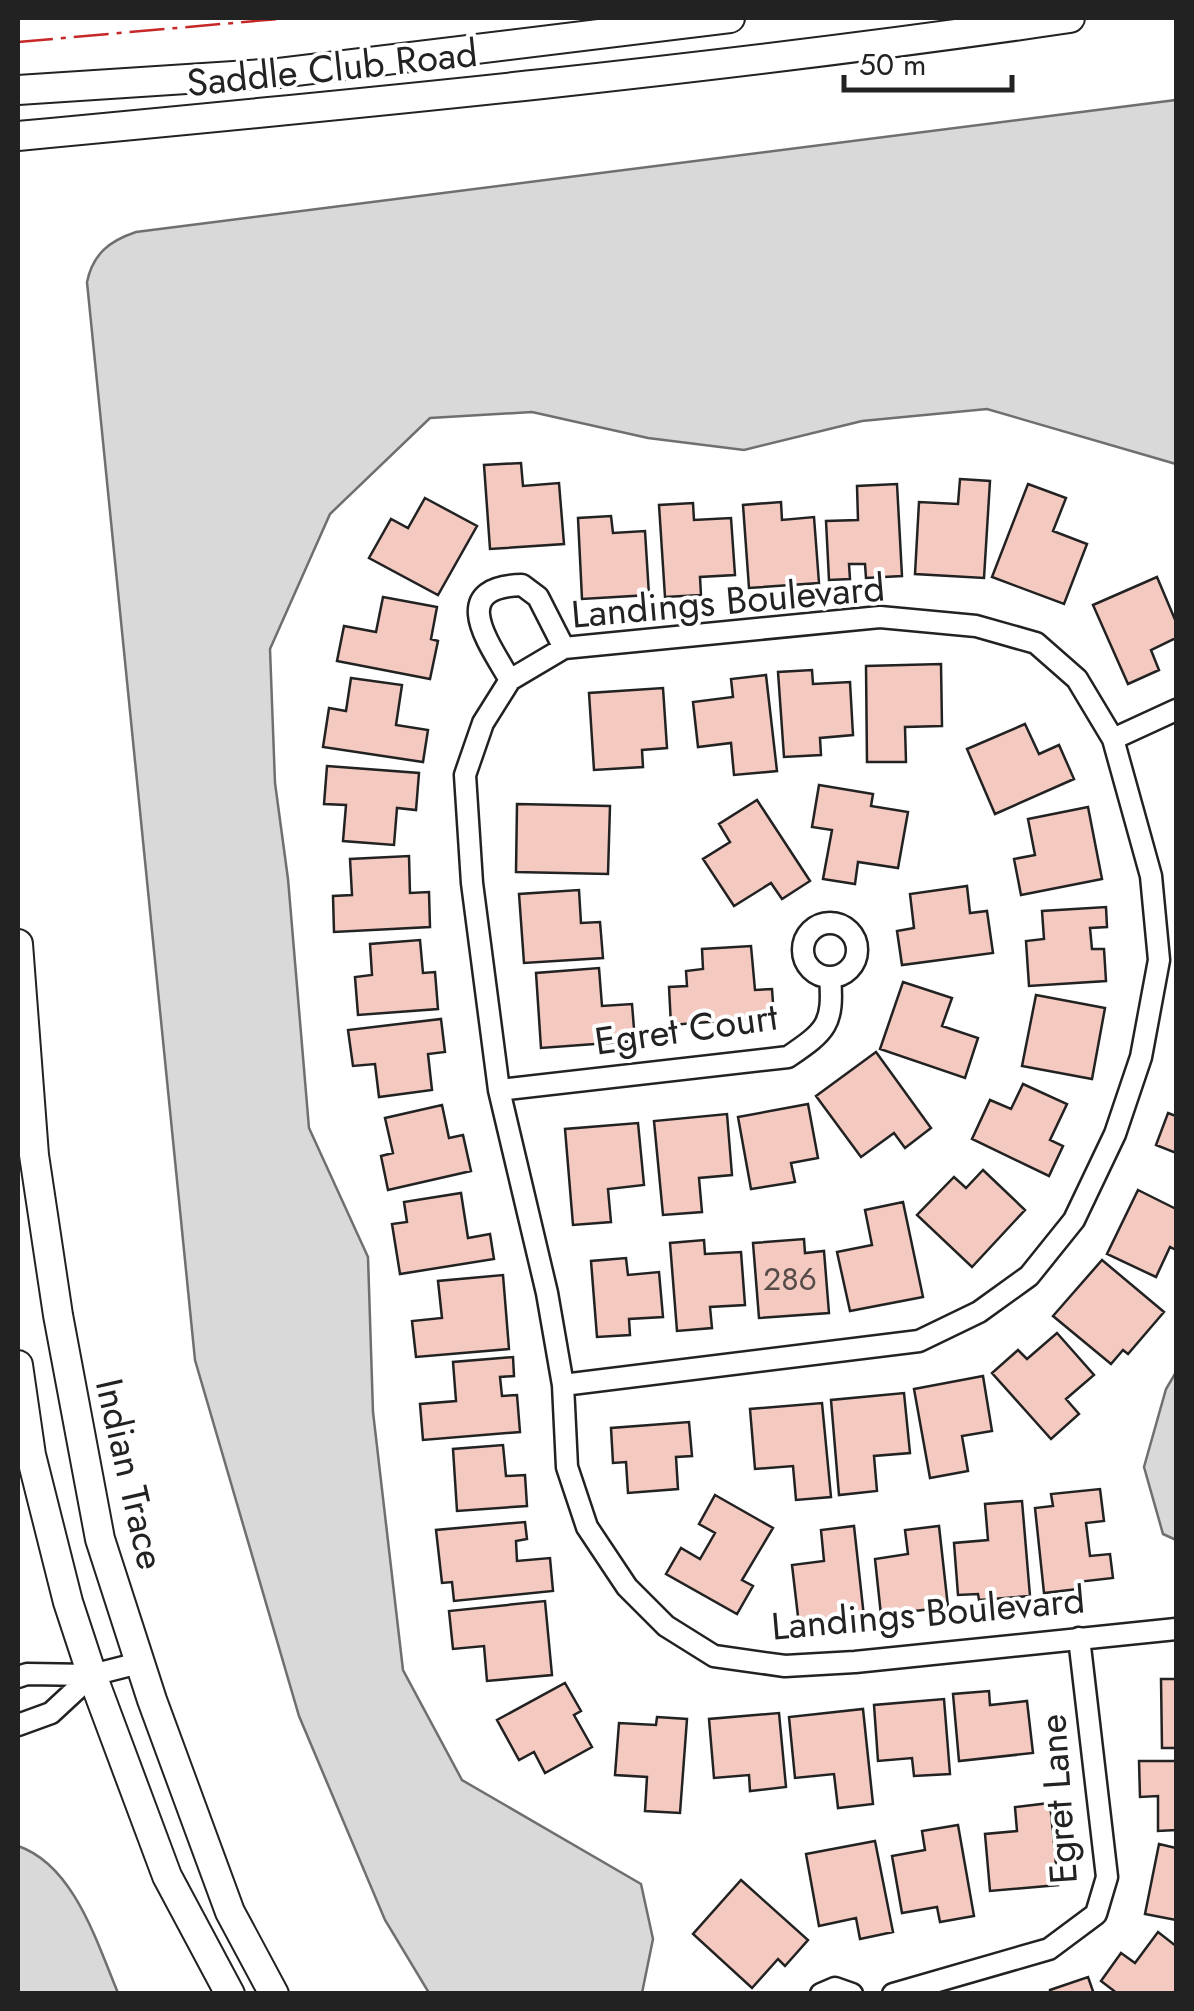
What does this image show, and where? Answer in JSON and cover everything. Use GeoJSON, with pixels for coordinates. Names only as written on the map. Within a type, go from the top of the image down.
{"type":"FeatureCollection","features":[{"type":"Feature","properties":{"kind":"street","name":"Saddle Club Road"},"geometry":{"type":"LineString","coordinates":[[18,90],[279,72],[730,18]]}},
{"type":"Feature","properties":{"kind":"street","name":"Saddle Club Road"},"geometry":{"type":"LineString","coordinates":[[18,136],[378,103],[874,46],[1070,18]]}},
{"type":"Feature","properties":{"kind":"street"},"geometry":{"type":"LineString","coordinates":[[510,680],[480,629],[478,608],[486,593],[500,585],[522,584],[538,596],[564,648]]}},
{"type":"Feature","properties":{"kind":"street","name":"Landings Boulevard"},"geometry":{"type":"LineString","coordinates":[[563,1385],[920,1341],[979,1312],[1029,1276],[1074,1220],[1115,1134],[1142,1057],[1159,960],[1151,876],[1114,739],[1078,679],[1036,643],[976,626],[880,617],[564,648],[510,680],[483,723],[466,775],[472,883],[499,1090],[547,1293],[563,1385],[567,1467],[587,1527],[627,1587],[666,1626],[714,1656],[785,1666],[1176,1629]]}},
{"type":"Feature","properties":{"kind":"street"},"geometry":{"type":"LineString","coordinates":[[1114,739],[1176,710]]}},
{"type":"Feature","properties":{"kind":"street","name":"Indian Trace"},"geometry":{"type":"LineString","coordinates":[[18,944],[34,1154],[58,1316],[100,1539],[139,1663],[230,1912],[274,1994]]}},
{"type":"Feature","properties":{"kind":"street","name":"Egret Court"},"geometry":{"type":"LineString","coordinates":[[499,1090],[788,1056],[822,1034],[832,1005],[830,977]]}},
{"type":"Feature","properties":{"kind":"street"},"geometry":{"type":"LineString","coordinates":[[18,1365],[31,1455],[68,1602],[92,1675],[167,1876],[230,1994]]}},
{"type":"Feature","properties":{"kind":"street","name":"Egret Lane"},"geometry":{"type":"LineString","coordinates":[[893,1994],[1048,1949],[1096,1914],[1107,1877],[1078,1638]]}},
{"type":"Feature","properties":{"kind":"street"},"geometry":{"type":"LineString","coordinates":[[18,1677],[92,1675],[139,1663]]}},
{"type":"Feature","properties":{"kind":"street"},"geometry":{"type":"LineString","coordinates":[[18,1725],[52,1713],[92,1675]]}},
{"type":"Feature","properties":{"kind":"street"},"geometry":{"type":"LineString","coordinates":[[821,1994],[835,1988],[852,1994]]}},
{"type":"Feature","properties":{"kind":"shaded area"},"geometry":{"type":"Polygon","coordinates":[[[1176,100],[1176,464],[987,409],[862,421],[744,450],[648,438],[532,412],[430,418],[330,514],[270,649],[275,783],[288,879],[309,1128],[368,1257],[373,1412],[403,1670],[462,1780],[641,1884],[653,1939],[642,1993],[429,1993],[385,1920],[299,1716],[195,1360],[87,282],[93,264],[104,250],[136,232],[1176,100]]]}},
{"type":"Feature","properties":{"kind":"shaded area"},"geometry":{"type":"Polygon","coordinates":[[[1176,1372],[1176,1540],[1163,1534],[1144,1467],[1166,1389],[1176,1372]]]}},
{"type":"Feature","properties":{"kind":"shaded area"},"geometry":{"type":"Polygon","coordinates":[[[18,1846],[38,1856],[69,1888],[92,1930],[118,1993],[18,1993],[18,1846]]]}},
{"type":"Feature","properties":{"kind":"building"},"geometry":{"type":"Polygon","coordinates":[[[521,463],[523,486],[559,483],[564,544],[490,549],[484,465],[521,463]]]}},
{"type":"Feature","properties":{"kind":"building"},"geometry":{"type":"Polygon","coordinates":[[[960,479],[990,481],[984,578],[915,574],[919,502],[958,504],[960,479]]]}},
{"type":"Feature","properties":{"kind":"building"},"geometry":{"type":"Polygon","coordinates":[[[897,484],[902,576],[866,578],[865,564],[849,564],[850,579],[829,580],[826,521],[858,520],[857,486],[897,484]]]}},
{"type":"Feature","properties":{"kind":"building"},"geometry":{"type":"Polygon","coordinates":[[[1028,484],[1066,498],[1053,531],[1087,544],[1064,604],[992,577],[1028,484]]]}},
{"type":"Feature","properties":{"kind":"building"},"geometry":{"type":"Polygon","coordinates":[[[425,498],[477,526],[438,595],[369,558],[391,519],[408,528],[425,498]]]}},
{"type":"Feature","properties":{"kind":"building"},"geometry":{"type":"Polygon","coordinates":[[[781,502],[782,520],[814,517],[819,583],[749,588],[743,505],[781,502]]]}},
{"type":"Feature","properties":{"kind":"building"},"geometry":{"type":"Polygon","coordinates":[[[693,503],[694,520],[731,518],[735,575],[700,577],[701,595],[665,597],[659,505],[693,503]]]}},
{"type":"Feature","properties":{"kind":"building"},"geometry":{"type":"Polygon","coordinates":[[[611,516],[613,533],[645,531],[649,595],[582,599],[578,518],[611,516]]]}},
{"type":"Feature","properties":{"kind":"building"},"geometry":{"type":"Polygon","coordinates":[[[1157,577],[1176,622],[1176,638],[1151,650],[1159,670],[1128,684],[1093,605],[1157,577]]]}},
{"type":"Feature","properties":{"kind":"building"},"geometry":{"type":"Polygon","coordinates":[[[383,597],[437,607],[431,639],[438,641],[430,679],[337,661],[344,626],[376,632],[383,597]]]}},
{"type":"Feature","properties":{"kind":"building"},"geometry":{"type":"Polygon","coordinates":[[[941,664],[942,726],[905,727],[906,762],[867,762],[866,666],[941,664]]]}},
{"type":"Feature","properties":{"kind":"building"},"geometry":{"type":"Polygon","coordinates":[[[812,670],[813,684],[850,682],[853,735],[820,738],[821,755],[784,757],[778,672],[812,670]]]}},
{"type":"Feature","properties":{"kind":"building"},"geometry":{"type":"Polygon","coordinates":[[[766,675],[777,771],[734,775],[731,743],[698,747],[693,702],[733,697],[731,679],[766,675]]]}},
{"type":"Feature","properties":{"kind":"building"},"geometry":{"type":"Polygon","coordinates":[[[351,678],[402,685],[396,725],[428,730],[423,762],[323,747],[329,708],[346,711],[351,678]]]}},
{"type":"Feature","properties":{"kind":"building"},"geometry":{"type":"Polygon","coordinates":[[[663,688],[667,748],[642,750],[643,767],[594,770],[589,693],[663,688]]]}},
{"type":"Feature","properties":{"kind":"building"},"geometry":{"type":"Polygon","coordinates":[[[1025,724],[1039,754],[1059,745],[1074,779],[995,814],[967,749],[1025,724]]]}},
{"type":"Feature","properties":{"kind":"building"},"geometry":{"type":"Polygon","coordinates":[[[327,766],[419,773],[416,810],[397,808],[394,845],[343,841],[346,805],[324,804],[327,766]]]}},
{"type":"Feature","properties":{"kind":"building"},"geometry":{"type":"Polygon","coordinates":[[[819,785],[873,794],[871,806],[908,812],[898,868],[858,862],[855,884],[823,879],[832,830],[812,827],[819,785]]]}},
{"type":"Feature","properties":{"kind":"building"},"geometry":{"type":"Polygon","coordinates":[[[757,800],[810,881],[782,899],[771,883],[734,906],[703,859],[730,842],[719,824],[757,800]]]}},
{"type":"Feature","properties":{"kind":"building"},"geometry":{"type":"Polygon","coordinates":[[[517,804],[610,806],[608,874],[516,872],[517,804]]]}},
{"type":"Feature","properties":{"kind":"building"},"geometry":{"type":"Polygon","coordinates":[[[1088,807],[1102,879],[1021,895],[1014,859],[1035,855],[1028,819],[1088,807]]]}},
{"type":"Feature","properties":{"kind":"building"},"geometry":{"type":"Polygon","coordinates":[[[409,856],[410,893],[429,892],[430,927],[334,932],[333,896],[352,895],[350,859],[409,856]]]}},
{"type":"Feature","properties":{"kind":"building"},"geometry":{"type":"Polygon","coordinates":[[[967,886],[970,913],[987,911],[993,953],[902,965],[897,931],[914,928],[910,894],[967,886]]]}},
{"type":"Feature","properties":{"kind":"building"},"geometry":{"type":"Polygon","coordinates":[[[579,890],[581,923],[600,922],[603,958],[524,963],[519,894],[579,890]]]}},
{"type":"Feature","properties":{"kind":"building"},"geometry":{"type":"Polygon","coordinates":[[[1106,907],[1107,927],[1090,928],[1092,949],[1104,949],[1106,981],[1029,986],[1026,941],[1044,939],[1042,911],[1106,907]]]}},
{"type":"Feature","properties":{"kind":"building"},"geometry":{"type":"Polygon","coordinates":[[[420,940],[423,973],[435,972],[438,1009],[358,1015],[355,977],[372,975],[370,944],[420,940]]]}},
{"type":"Feature","properties":{"kind":"building"},"geometry":{"type":"Polygon","coordinates":[[[751,946],[755,990],[772,989],[774,1017],[671,1025],[669,987],[687,986],[686,971],[703,969],[702,949],[751,946]]]}},
{"type":"Feature","properties":{"kind":"building"},"geometry":{"type":"Polygon","coordinates":[[[599,968],[602,1006],[632,1004],[635,1041],[541,1048],[536,973],[599,968]]]}},
{"type":"Feature","properties":{"kind":"building"},"geometry":{"type":"Polygon","coordinates":[[[903,982],[952,998],[942,1026],[978,1038],[965,1078],[880,1049],[903,982]]]}},
{"type":"Feature","properties":{"kind":"building"},"geometry":{"type":"Polygon","coordinates":[[[1036,995],[1105,1008],[1092,1079],[1022,1066],[1036,995]]]}},
{"type":"Feature","properties":{"kind":"building"},"geometry":{"type":"Polygon","coordinates":[[[441,1019],[445,1052],[428,1054],[432,1090],[379,1097],[375,1064],[353,1066],[348,1030],[441,1019]]]}},
{"type":"Feature","properties":{"kind":"building"},"geometry":{"type":"Polygon","coordinates":[[[876,1052],[931,1128],[905,1148],[894,1133],[861,1157],[816,1096],[876,1052]]]}},
{"type":"Feature","properties":{"kind":"building"},"geometry":{"type":"Polygon","coordinates":[[[1023,1084],[1067,1104],[1050,1140],[1063,1146],[1049,1176],[972,1139],[990,1100],[1011,1109],[1023,1084]]]}},
{"type":"Feature","properties":{"kind":"building"},"geometry":{"type":"Polygon","coordinates":[[[808,1104],[818,1158],[791,1163],[795,1182],[751,1189],[738,1117],[808,1104]]]}},
{"type":"Feature","properties":{"kind":"building"},"geometry":{"type":"Polygon","coordinates":[[[442,1105],[449,1138],[463,1135],[471,1171],[388,1190],[381,1156],[393,1153],[385,1118],[442,1105]]]}},
{"type":"Feature","properties":{"kind":"building"},"geometry":{"type":"Polygon","coordinates":[[[1168,1113],[1176,1116],[1176,1153],[1156,1145],[1168,1113]]]}},
{"type":"Feature","properties":{"kind":"building"},"geometry":{"type":"Polygon","coordinates":[[[727,1114],[732,1175],[699,1178],[702,1212],[663,1215],[654,1121],[727,1114]]]}},
{"type":"Feature","properties":{"kind":"building"},"geometry":{"type":"Polygon","coordinates":[[[638,1123],[644,1185],[608,1189],[611,1222],[573,1225],[565,1129],[638,1123]]]}},
{"type":"Feature","properties":{"kind":"building"},"geometry":{"type":"Polygon","coordinates":[[[983,1170],[1025,1210],[972,1267],[917,1215],[954,1177],[966,1188],[983,1170]]]}},
{"type":"Feature","properties":{"kind":"building"},"geometry":{"type":"Polygon","coordinates":[[[1138,1190],[1176,1209],[1176,1250],[1170,1247],[1156,1277],[1107,1254],[1138,1190]]]}},
{"type":"Feature","properties":{"kind":"building"},"geometry":{"type":"Polygon","coordinates":[[[461,1193],[468,1238],[490,1234],[494,1259],[400,1274],[392,1224],[407,1222],[404,1202],[461,1193]]]}},
{"type":"Feature","properties":{"kind":"building"},"geometry":{"type":"Polygon","coordinates":[[[903,1202],[923,1297],[850,1311],[837,1252],[872,1245],[865,1210],[903,1202]]]}},
{"type":"Feature","properties":{"kind":"building"},"geometry":{"type":"Polygon","coordinates":[[[804,1239],[805,1253],[824,1251],[829,1313],[759,1318],[753,1243],[804,1239]]]}},
{"type":"Feature","properties":{"kind":"building"},"geometry":{"type":"Polygon","coordinates":[[[704,1240],[705,1254],[741,1252],[745,1305],[710,1307],[712,1328],[677,1331],[670,1243],[704,1240]]]}},
{"type":"Feature","properties":{"kind":"building"},"geometry":{"type":"Polygon","coordinates":[[[626,1258],[628,1275],[659,1272],[663,1317],[629,1319],[630,1335],[597,1337],[591,1261],[626,1258]]]}},
{"type":"Feature","properties":{"kind":"building"},"geometry":{"type":"Polygon","coordinates":[[[1102,1260],[1164,1312],[1128,1354],[1123,1350],[1111,1364],[1053,1316],[1102,1260]]]}},
{"type":"Feature","properties":{"kind":"building"},"geometry":{"type":"Polygon","coordinates":[[[503,1275],[509,1349],[416,1357],[412,1321],[442,1318],[438,1281],[503,1275]]]}},
{"type":"Feature","properties":{"kind":"building"},"geometry":{"type":"Polygon","coordinates":[[[1057,1333],[1094,1375],[1066,1399],[1079,1414],[1051,1439],[992,1373],[1018,1350],[1027,1359],[1057,1333]]]}},
{"type":"Feature","properties":{"kind":"building"},"geometry":{"type":"Polygon","coordinates":[[[513,1357],[514,1376],[500,1377],[502,1396],[517,1395],[520,1432],[423,1440],[420,1404],[456,1401],[453,1362],[513,1357]]]}},
{"type":"Feature","properties":{"kind":"building"},"geometry":{"type":"Polygon","coordinates":[[[983,1376],[992,1431],[962,1436],[968,1471],[930,1478],[914,1389],[983,1376]]]}},
{"type":"Feature","properties":{"kind":"building"},"geometry":{"type":"Polygon","coordinates":[[[904,1393],[910,1453],[874,1456],[877,1491],[839,1495],[831,1400],[904,1393]]]}},
{"type":"Feature","properties":{"kind":"building"},"geometry":{"type":"Polygon","coordinates":[[[822,1403],[831,1497],[796,1500],[793,1466],[755,1469],[750,1409],[822,1403]]]}},
{"type":"Feature","properties":{"kind":"building"},"geometry":{"type":"Polygon","coordinates":[[[689,1422],[692,1456],[676,1457],[678,1489],[628,1493],[626,1462],[613,1463],[611,1428],[689,1422]]]}},
{"type":"Feature","properties":{"kind":"building"},"geometry":{"type":"Polygon","coordinates":[[[503,1445],[506,1476],[525,1475],[527,1506],[457,1511],[453,1449],[503,1445]]]}},
{"type":"Feature","properties":{"kind":"building"},"geometry":{"type":"Polygon","coordinates":[[[1100,1489],[1104,1521],[1086,1523],[1090,1556],[1110,1554],[1113,1578],[1077,1582],[1078,1589],[1044,1593],[1035,1508],[1053,1506],[1051,1494],[1100,1489]]]}},
{"type":"Feature","properties":{"kind":"building"},"geometry":{"type":"Polygon","coordinates":[[[715,1495],[773,1528],[742,1580],[753,1586],[737,1614],[666,1574],[681,1548],[700,1559],[715,1533],[699,1524],[715,1495]]]}},
{"type":"Feature","properties":{"kind":"building"},"geometry":{"type":"Polygon","coordinates":[[[1022,1501],[1030,1596],[979,1600],[978,1594],[958,1595],[954,1543],[988,1540],[985,1504],[1022,1501]]]}},
{"type":"Feature","properties":{"kind":"building"},"geometry":{"type":"Polygon","coordinates":[[[525,1522],[527,1539],[516,1541],[517,1561],[550,1558],[553,1591],[454,1601],[452,1582],[442,1583],[436,1530],[525,1522]]]}},
{"type":"Feature","properties":{"kind":"building"},"geometry":{"type":"Polygon","coordinates":[[[854,1526],[864,1617],[799,1625],[792,1565],[824,1561],[821,1530],[854,1526]]]}},
{"type":"Feature","properties":{"kind":"building"},"geometry":{"type":"Polygon","coordinates":[[[939,1526],[948,1607],[881,1615],[875,1559],[908,1554],[905,1530],[939,1526]]]}},
{"type":"Feature","properties":{"kind":"building"},"geometry":{"type":"Polygon","coordinates":[[[545,1601],[552,1675],[487,1681],[484,1646],[453,1649],[449,1611],[545,1601]]]}},
{"type":"Feature","properties":{"kind":"building"},"geometry":{"type":"Polygon","coordinates":[[[1161,1679],[1176,1679],[1176,1748],[1162,1748],[1161,1679]]]}},
{"type":"Feature","properties":{"kind":"building"},"geometry":{"type":"Polygon","coordinates":[[[565,1683],[581,1711],[574,1715],[592,1747],[545,1773],[534,1752],[519,1760],[497,1720],[565,1683]]]}},
{"type":"Feature","properties":{"kind":"building"},"geometry":{"type":"Polygon","coordinates":[[[989,1691],[990,1705],[1027,1701],[1033,1753],[959,1761],[953,1694],[989,1691]]]}},
{"type":"Feature","properties":{"kind":"building"},"geometry":{"type":"Polygon","coordinates":[[[944,1699],[950,1774],[914,1776],[912,1758],[878,1761],[874,1705],[944,1699]]]}},
{"type":"Feature","properties":{"kind":"building"},"geometry":{"type":"Polygon","coordinates":[[[863,1709],[873,1804],[838,1808],[834,1774],[795,1778],[789,1717],[863,1709]]]}},
{"type":"Feature","properties":{"kind":"building"},"geometry":{"type":"Polygon","coordinates":[[[779,1713],[786,1787],[750,1791],[749,1775],[714,1778],[709,1719],[779,1713]]]}},
{"type":"Feature","properties":{"kind":"building"},"geometry":{"type":"Polygon","coordinates":[[[657,1717],[687,1719],[680,1813],[645,1811],[647,1777],[615,1775],[619,1723],[656,1725],[657,1717]]]}},
{"type":"Feature","properties":{"kind":"building"},"geometry":{"type":"Polygon","coordinates":[[[1139,1761],[1176,1761],[1176,1830],[1158,1831],[1158,1796],[1140,1797],[1139,1761]]]}},
{"type":"Feature","properties":{"kind":"building"},"geometry":{"type":"Polygon","coordinates":[[[1050,1803],[1058,1885],[990,1891],[985,1834],[1017,1831],[1015,1807],[1050,1803]]]}},
{"type":"Feature","properties":{"kind":"building"},"geometry":{"type":"Polygon","coordinates":[[[958,1825],[974,1916],[940,1922],[937,1907],[902,1913],[892,1856],[925,1850],[922,1831],[958,1825]]]}},
{"type":"Feature","properties":{"kind":"building"},"geometry":{"type":"Polygon","coordinates":[[[875,1841],[893,1932],[860,1939],[856,1918],[819,1926],[806,1854],[875,1841]]]}},
{"type":"Feature","properties":{"kind":"building"},"geometry":{"type":"Polygon","coordinates":[[[1159,1844],[1176,1848],[1176,1920],[1145,1914],[1159,1844]]]}},
{"type":"Feature","properties":{"kind":"building"},"geometry":{"type":"Polygon","coordinates":[[[741,1880],[808,1940],[785,1966],[778,1959],[752,1988],[693,1934],[741,1880]]]}},
{"type":"Feature","properties":{"kind":"building"},"geometry":{"type":"Polygon","coordinates":[[[1158,1932],[1176,1946],[1176,1994],[1118,1994],[1101,1981],[1121,1953],[1135,1963],[1158,1932]]]}},
{"type":"Feature","properties":{"kind":"building"},"geometry":{"type":"Polygon","coordinates":[[[1088,1977],[1094,1994],[1050,1994],[1050,1990],[1088,1977]]]}},
{"type":"Feature","properties":{"kind":"power"},"geometry":{"type":"LineString","coordinates":[[18,42],[289,18]]}}]}
